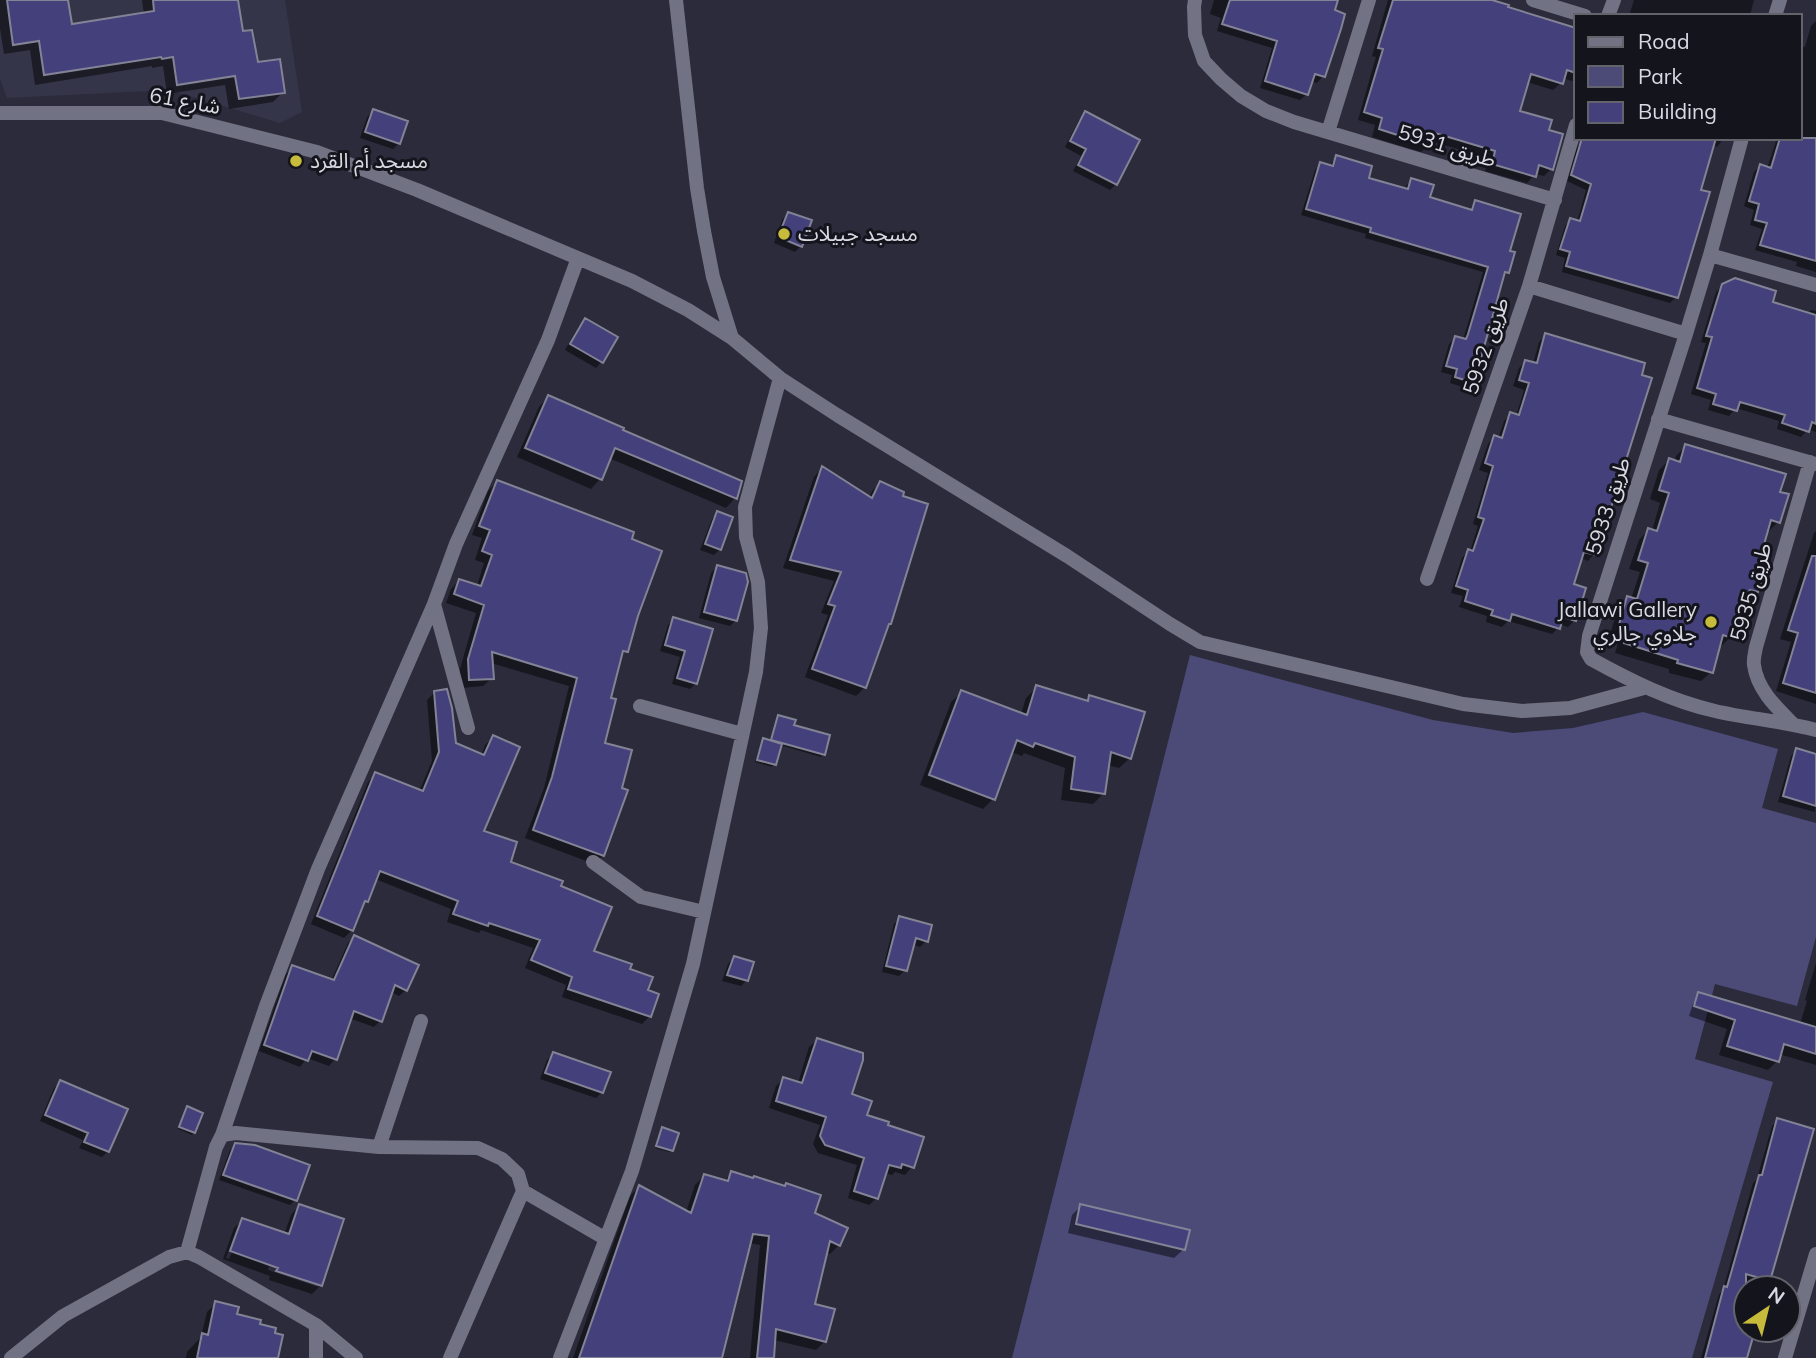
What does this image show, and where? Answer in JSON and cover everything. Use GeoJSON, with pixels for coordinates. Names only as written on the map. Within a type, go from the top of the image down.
{"type":"FeatureCollection","features":[{"type":"Feature","properties":{"kind":"street"},"geometry":{"type":"LineString","coordinates":[[676,0],[704,231],[713,277],[732,338]]}},
{"type":"Feature","properties":{"kind":"street","name":"طريق 5931"},"geometry":{"type":"LineString","coordinates":[[1195,0],[1195,35],[1204,61],[1241,96],[1266,111],[1294,122],[1555,200]]}},
{"type":"Feature","properties":{"kind":"street"},"geometry":{"type":"LineString","coordinates":[[1328,132],[1369,0]]}},
{"type":"Feature","properties":{"kind":"street"},"geometry":{"type":"LineString","coordinates":[[1534,0],[1579,14]]}},
{"type":"Feature","properties":{"kind":"street","name":"شارع 61"},"geometry":{"type":"LineString","coordinates":[[0,113],[162,113],[317,152],[417,190],[632,281],[677,304],[732,338],[780,378],[1200,642],[1463,704],[1522,712],[1570,708],[1644,688]]}},
{"type":"Feature","properties":{"kind":"street","name":"طريق 5932"},"geometry":{"type":"LineString","coordinates":[[1427,579],[1529,286],[1574,132]]}},
{"type":"Feature","properties":{"kind":"street","name":"طريق 5933"},"geometry":{"type":"LineString","coordinates":[[1741,140],[1710,255],[1587,644],[1587,652],[1591,659],[1644,688],[1684,702],[1714,711],[1792,723],[1816,730]]}},
{"type":"Feature","properties":{"kind":"street"},"geometry":{"type":"LineString","coordinates":[[1710,255],[1816,285]]}},
{"type":"Feature","properties":{"kind":"street"},"geometry":{"type":"LineString","coordinates":[[187,1252],[216,1147],[318,869],[434,604],[456,544],[548,340],[578,258]]}},
{"type":"Feature","properties":{"kind":"street"},"geometry":{"type":"LineString","coordinates":[[1529,286],[1686,334]]}},
{"type":"Feature","properties":{"kind":"street"},"geometry":{"type":"LineString","coordinates":[[560,1358],[632,1171],[693,964],[756,671],[761,628],[758,582],[746,537],[745,507],[780,378]]}},
{"type":"Feature","properties":{"kind":"street"},"geometry":{"type":"LineString","coordinates":[[1658,419],[1813,463]]}},
{"type":"Feature","properties":{"kind":"street","name":"طريق 5935"},"geometry":{"type":"LineString","coordinates":[[1792,723],[1770,701],[1754,664],[1756,648],[1813,463]]}},
{"type":"Feature","properties":{"kind":"street"},"geometry":{"type":"LineString","coordinates":[[434,604],[468,728]]}},
{"type":"Feature","properties":{"kind":"street"},"geometry":{"type":"LineString","coordinates":[[640,706],[742,734]]}},
{"type":"Feature","properties":{"kind":"street"},"geometry":{"type":"LineString","coordinates":[[593,862],[641,897],[704,912]]}},
{"type":"Feature","properties":{"kind":"street"},"geometry":{"type":"LineString","coordinates":[[379,1147],[421,1021]]}},
{"type":"Feature","properties":{"kind":"street"},"geometry":{"type":"LineString","coordinates":[[222,1135],[236,1133],[379,1147],[478,1148],[502,1158],[518,1174],[523,1191],[450,1358]]}},
{"type":"Feature","properties":{"kind":"street"},"geometry":{"type":"LineString","coordinates":[[523,1191],[606,1239]]}},
{"type":"Feature","properties":{"kind":"street"},"geometry":{"type":"LineString","coordinates":[[11,1358],[63,1316],[169,1256],[187,1252],[316,1325],[356,1358]]}},
{"type":"Feature","properties":{"kind":"street"},"geometry":{"type":"LineString","coordinates":[[1785,1358],[1816,1254]]}},
{"type":"Feature","properties":{"kind":"street"},"geometry":{"type":"LineString","coordinates":[[316,1325],[316,1358]]}},
{"type":"Feature","properties":{"kind":"shaded area"},"geometry":{"type":"Polygon","coordinates":[[[0,0],[285,0],[302,112],[280,123],[169,90],[7,98],[0,79],[0,0]]]}},
{"type":"Feature","properties":{"kind":"green space"},"geometry":{"type":"Polygon","coordinates":[[[1190,655],[1433,720],[1513,733],[1573,728],[1643,712],[1778,749],[1762,808],[1816,823],[1816,937],[1797,1006],[1715,984],[1695,1059],[1773,1082],[1692,1358],[1012,1358],[1190,655]]]}},
{"type":"Feature","properties":{"kind":"building"},"geometry":{"type":"Polygon","coordinates":[[[7,0],[68,0],[72,24],[154,11],[153,0],[238,0],[243,31],[252,30],[258,62],[280,59],[285,93],[239,99],[235,76],[177,85],[173,57],[44,75],[39,41],[13,45],[7,0]]]}},
{"type":"Feature","properties":{"kind":"building"},"geometry":{"type":"Polygon","coordinates":[[[1230,0],[1338,0],[1335,10],[1345,14],[1341,29],[1325,77],[1315,74],[1308,95],[1265,81],[1277,41],[1222,24],[1230,0]]]}},
{"type":"Feature","properties":{"kind":"building"},"geometry":{"type":"Polygon","coordinates":[[[1393,0],[1492,0],[1574,27],[1574,72],[1567,70],[1563,84],[1531,74],[1520,111],[1552,120],[1549,130],[1563,134],[1553,170],[1539,165],[1536,177],[1492,164],[1495,151],[1435,133],[1431,146],[1379,129],[1382,118],[1364,112],[1383,49],[1378,48],[1393,0]]]}},
{"type":"Feature","properties":{"kind":"building"},"geometry":{"type":"Polygon","coordinates":[[[373,109],[408,121],[400,144],[365,132],[373,109]]]}},
{"type":"Feature","properties":{"kind":"building"},"geometry":{"type":"Polygon","coordinates":[[[1085,111],[1140,140],[1117,185],[1078,165],[1086,149],[1070,141],[1085,111]]]}},
{"type":"Feature","properties":{"kind":"building"},"geometry":{"type":"Polygon","coordinates":[[[1816,138],[1816,261],[1760,245],[1767,223],[1755,220],[1759,204],[1749,201],[1760,164],[1771,168],[1779,140],[1816,138]]]}},
{"type":"Feature","properties":{"kind":"building"},"geometry":{"type":"Polygon","coordinates":[[[1581,140],[1715,140],[1701,190],[1710,192],[1678,298],[1566,266],[1570,252],[1560,249],[1570,218],[1580,221],[1591,184],[1571,175],[1581,140]]]}},
{"type":"Feature","properties":{"kind":"building"},"geometry":{"type":"Polygon","coordinates":[[[1336,155],[1372,166],[1369,178],[1408,189],[1411,178],[1434,185],[1430,197],[1472,210],[1475,200],[1521,214],[1510,251],[1515,252],[1509,273],[1505,272],[1474,383],[1455,377],[1457,369],[1446,366],[1455,336],[1466,339],[1488,267],[1370,232],[1371,228],[1306,209],[1320,162],[1333,166],[1336,155]]]}},
{"type":"Feature","properties":{"kind":"building"},"geometry":{"type":"Polygon","coordinates":[[[788,212],[812,220],[802,247],[778,237],[788,212]]]}},
{"type":"Feature","properties":{"kind":"building"},"geometry":{"type":"Polygon","coordinates":[[[1735,278],[1776,291],[1773,302],[1816,315],[1816,424],[1812,422],[1809,432],[1782,423],[1785,415],[1740,402],[1737,411],[1713,404],[1716,394],[1697,388],[1712,337],[1706,336],[1722,284],[1735,278]]]}},
{"type":"Feature","properties":{"kind":"building"},"geometry":{"type":"Polygon","coordinates":[[[585,318],[618,337],[603,363],[570,344],[585,318]]]}},
{"type":"Feature","properties":{"kind":"building"},"geometry":{"type":"Polygon","coordinates":[[[1545,333],[1645,363],[1642,375],[1652,378],[1596,555],[1584,552],[1574,584],[1586,588],[1576,621],[1563,617],[1560,629],[1512,614],[1510,621],[1491,615],[1493,610],[1465,601],[1468,590],[1456,586],[1468,549],[1473,551],[1484,519],[1478,517],[1493,466],[1485,463],[1494,435],[1502,438],[1510,412],[1519,415],[1529,383],[1519,380],[1525,360],[1537,363],[1545,333]]]}},
{"type":"Feature","properties":{"kind":"building"},"geometry":{"type":"Polygon","coordinates":[[[548,395],[742,481],[737,499],[615,448],[602,480],[525,448],[548,395]]]}},
{"type":"Feature","properties":{"kind":"building"},"geometry":{"type":"Polygon","coordinates":[[[1685,444],[1786,474],[1780,492],[1789,494],[1780,523],[1771,520],[1759,562],[1767,564],[1758,592],[1750,590],[1745,605],[1742,604],[1732,638],[1723,635],[1713,673],[1624,643],[1628,631],[1618,628],[1627,596],[1637,599],[1648,563],[1638,560],[1648,528],[1657,531],[1669,493],[1659,490],[1669,458],[1680,462],[1685,444]]]}},
{"type":"Feature","properties":{"kind":"building"},"geometry":{"type":"Polygon","coordinates":[[[822,466],[872,498],[880,481],[904,492],[903,496],[928,504],[891,624],[866,688],[812,669],[835,606],[828,604],[841,572],[790,560],[822,466]]]}},
{"type":"Feature","properties":{"kind":"building"},"geometry":{"type":"Polygon","coordinates":[[[497,480],[634,532],[632,539],[662,551],[628,652],[623,651],[611,698],[616,699],[605,743],[632,750],[622,788],[628,790],[604,856],[533,830],[552,777],[577,678],[492,652],[494,679],[469,680],[468,659],[484,605],[454,594],[459,579],[481,586],[492,555],[482,551],[490,530],[479,526],[497,480]]]}},
{"type":"Feature","properties":{"kind":"building"},"geometry":{"type":"Polygon","coordinates":[[[717,511],[733,517],[721,550],[705,544],[717,511]]]}},
{"type":"Feature","properties":{"kind":"building"},"geometry":{"type":"Polygon","coordinates":[[[1812,556],[1816,556],[1816,693],[1783,683],[1798,633],[1788,630],[1812,556]]]}},
{"type":"Feature","properties":{"kind":"building"},"geometry":{"type":"Polygon","coordinates":[[[717,565],[746,573],[748,582],[737,621],[704,612],[717,565]]]}},
{"type":"Feature","properties":{"kind":"building"},"geometry":{"type":"Polygon","coordinates":[[[673,617],[713,629],[697,684],[677,678],[685,651],[665,645],[673,617]]]}},
{"type":"Feature","properties":{"kind":"building"},"geometry":{"type":"Polygon","coordinates":[[[1036,685],[1088,701],[1089,695],[1145,712],[1131,759],[1111,752],[1105,794],[1071,789],[1075,757],[1035,743],[1033,747],[1017,740],[995,800],[929,775],[961,690],[1027,715],[1036,685]]]}},
{"type":"Feature","properties":{"kind":"building"},"geometry":{"type":"Polygon","coordinates":[[[447,689],[456,743],[484,755],[493,735],[520,747],[484,831],[517,842],[511,862],[563,881],[561,886],[612,907],[594,951],[632,964],[630,969],[653,977],[648,990],[659,994],[651,1017],[568,989],[572,977],[531,960],[540,940],[453,914],[458,901],[380,871],[353,931],[317,916],[375,772],[423,791],[439,752],[434,691],[447,689]]]}},
{"type":"Feature","properties":{"kind":"building"},"geometry":{"type":"Polygon","coordinates":[[[778,715],[796,720],[794,725],[830,735],[825,755],[771,740],[778,715]]]}},
{"type":"Feature","properties":{"kind":"building"},"geometry":{"type":"Polygon","coordinates":[[[763,738],[782,744],[776,765],[757,760],[763,738]]]}},
{"type":"Feature","properties":{"kind":"building"},"geometry":{"type":"Polygon","coordinates":[[[1796,748],[1816,754],[1816,806],[1783,796],[1796,748]]]}},
{"type":"Feature","properties":{"kind":"building"},"geometry":{"type":"Polygon","coordinates":[[[899,916],[932,925],[928,942],[916,938],[907,971],[886,966],[899,916]]]}},
{"type":"Feature","properties":{"kind":"building"},"geometry":{"type":"Polygon","coordinates":[[[354,935],[419,965],[407,991],[395,985],[382,1022],[354,1011],[337,1060],[312,1051],[308,1061],[264,1045],[292,965],[334,980],[354,935]]]}},
{"type":"Feature","properties":{"kind":"building"},"geometry":{"type":"Polygon","coordinates":[[[734,956],[754,962],[748,981],[727,975],[734,956]]]}},
{"type":"Feature","properties":{"kind":"building"},"geometry":{"type":"Polygon","coordinates":[[[1698,992],[1816,1027],[1816,1054],[1784,1044],[1779,1062],[1727,1046],[1735,1020],[1694,1006],[1698,992]]]}},
{"type":"Feature","properties":{"kind":"building"},"geometry":{"type":"Polygon","coordinates":[[[817,1038],[863,1053],[852,1094],[872,1101],[867,1115],[924,1137],[914,1168],[902,1164],[901,1168],[889,1165],[878,1199],[854,1191],[864,1158],[825,1145],[820,1136],[826,1117],[776,1101],[783,1077],[802,1083],[817,1038]]]}},
{"type":"Feature","properties":{"kind":"building"},"geometry":{"type":"Polygon","coordinates":[[[553,1052],[611,1072],[603,1093],[545,1073],[553,1052]]]}},
{"type":"Feature","properties":{"kind":"building"},"geometry":{"type":"Polygon","coordinates":[[[60,1080],[128,1109],[109,1152],[84,1142],[88,1133],[45,1115],[60,1080]]]}},
{"type":"Feature","properties":{"kind":"building"},"geometry":{"type":"Polygon","coordinates":[[[187,1106],[203,1113],[195,1133],[179,1127],[187,1106]]]}},
{"type":"Feature","properties":{"kind":"building"},"geometry":{"type":"Polygon","coordinates":[[[1777,1118],[1814,1129],[1772,1274],[1732,1274],[1732,1344],[1751,1344],[1747,1358],[1705,1358],[1724,1286],[1727,1287],[1759,1175],[1762,1175],[1777,1118]]]}},
{"type":"Feature","properties":{"kind":"building"},"geometry":{"type":"Polygon","coordinates":[[[662,1127],[679,1133],[673,1151],[656,1146],[662,1127]]]}},
{"type":"Feature","properties":{"kind":"building"},"geometry":{"type":"Polygon","coordinates":[[[235,1143],[255,1145],[310,1165],[297,1201],[223,1175],[235,1143]]]}},
{"type":"Feature","properties":{"kind":"building"},"geometry":{"type":"Polygon","coordinates":[[[731,1171],[785,1186],[786,1183],[821,1195],[815,1213],[848,1228],[840,1246],[830,1241],[815,1304],[835,1309],[826,1342],[776,1329],[774,1358],[757,1358],[769,1236],[753,1234],[722,1358],[579,1358],[639,1185],[691,1213],[704,1174],[728,1181],[731,1171]]]}},
{"type":"Feature","properties":{"kind":"building"},"geometry":{"type":"Polygon","coordinates":[[[299,1204],[344,1219],[322,1286],[276,1271],[278,1268],[230,1251],[242,1218],[289,1234],[299,1204]]]}},
{"type":"Feature","properties":{"kind":"building"},"geometry":{"type":"Polygon","coordinates":[[[1080,1204],[1190,1230],[1185,1250],[1076,1224],[1080,1204]]]}},
{"type":"Feature","properties":{"kind":"building"},"geometry":{"type":"Polygon","coordinates":[[[215,1301],[239,1307],[237,1314],[261,1320],[260,1324],[276,1328],[275,1333],[283,1335],[278,1358],[197,1358],[202,1333],[208,1335],[215,1301]]]}},
{"type":"Feature","properties":{"kind":"place","name":"مسجد أم القرد"},"geometry":{"type":"Point","coordinates":[296,161]}},
{"type":"Feature","properties":{"kind":"place","name":"مسجد جبيلات"},"geometry":{"type":"Point","coordinates":[784,234]}},
{"type":"Feature","properties":{"kind":"place","name":"Jallawi Gallery جلاوي جالري"},"geometry":{"type":"Point","coordinates":[1711,622]}}]}
